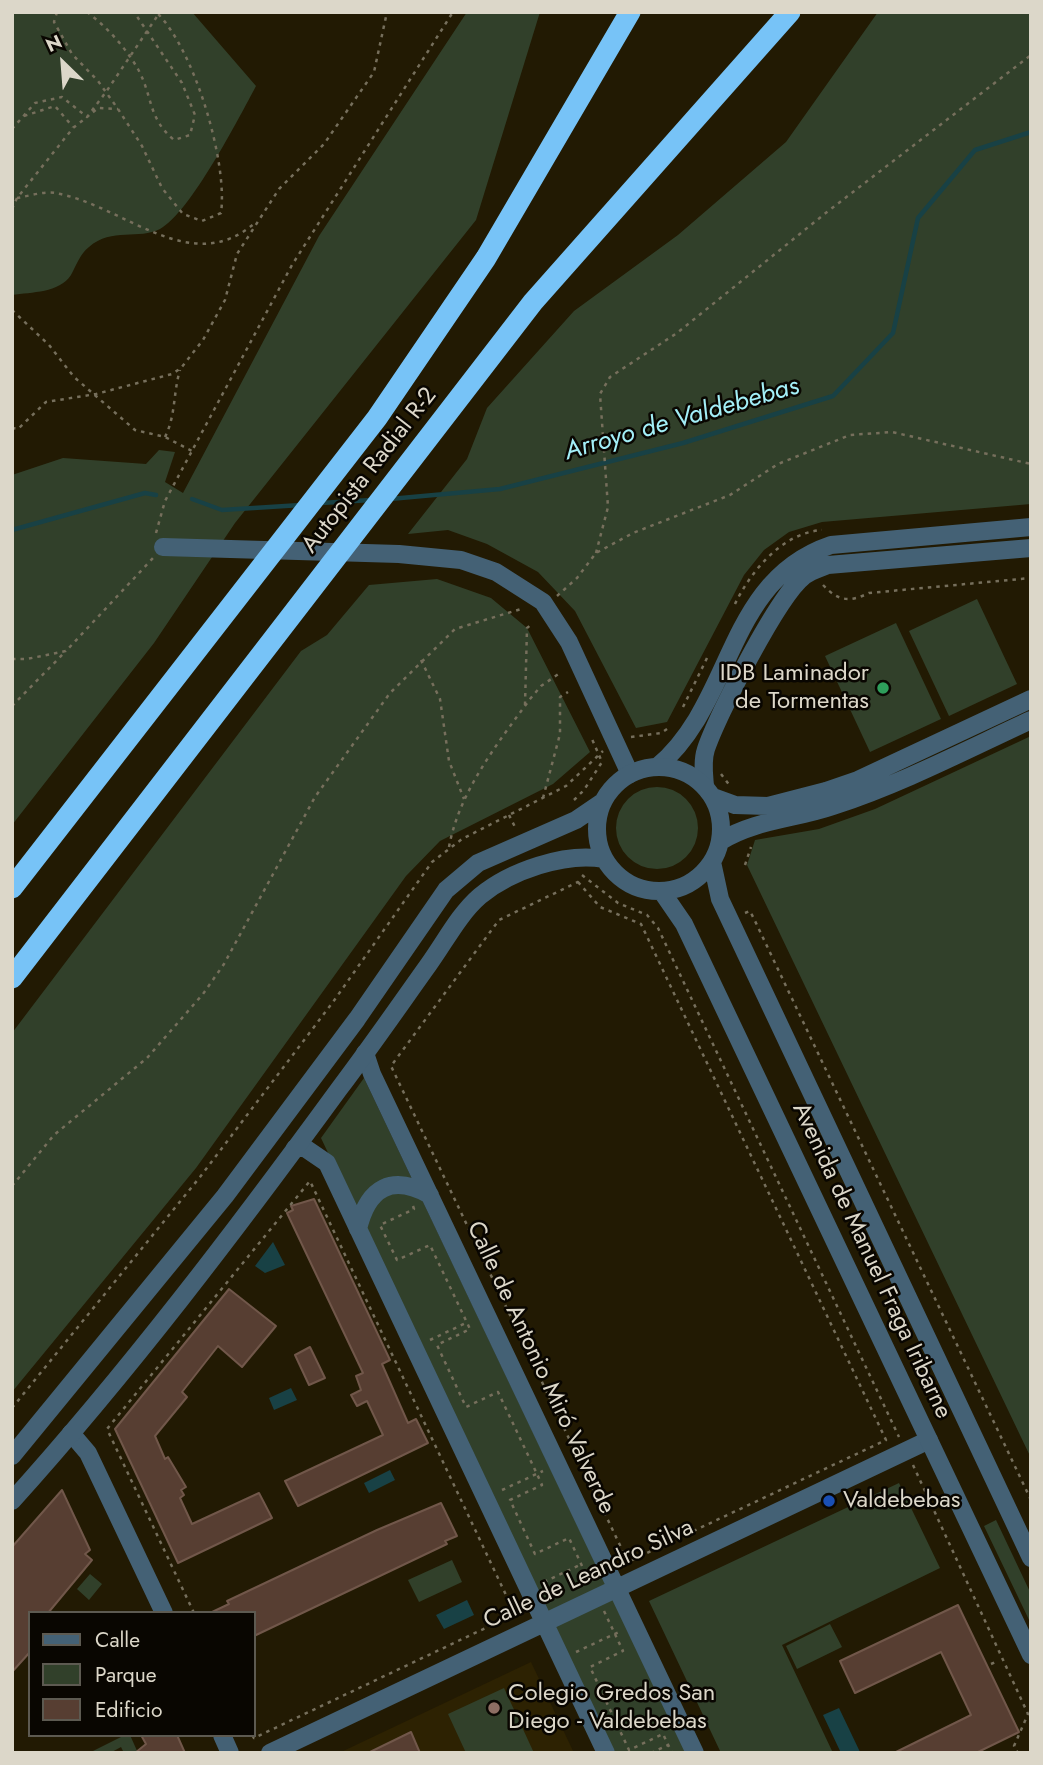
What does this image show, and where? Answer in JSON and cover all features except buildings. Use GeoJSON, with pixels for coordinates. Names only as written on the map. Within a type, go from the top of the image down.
{"type":"FeatureCollection","features":[{"type":"Feature","properties":{"kind":"highway","name":"Autopista Radial R-2"},"geometry":{"type":"LineString","coordinates":[[12,888],[377,418],[486,258],[630,12]]}},
{"type":"Feature","properties":{"kind":"highway","name":"Autopista Radial R-2"},"geometry":{"type":"LineString","coordinates":[[12,978],[533,302],[790,12]]}},
{"type":"Feature","properties":{"kind":"street"},"geometry":{"type":"LineString","coordinates":[[657,767],[684,741],[763,590],[806,553],[831,545],[1031,527]]}},
{"type":"Feature","properties":{"kind":"street"},"geometry":{"type":"LineString","coordinates":[[163,547],[399,554],[461,560],[496,572],[543,601],[569,642],[630,774]]}},
{"type":"Feature","properties":{"kind":"street"},"geometry":{"type":"LineString","coordinates":[[1031,548],[828,565],[804,577],[785,598],[755,648],[713,733],[704,759],[709,792],[720,815],[720,841],[712,862],[699,877],[681,888],[662,892],[628,884],[604,859],[596,827],[601,803],[608,792],[630,774],[657,767],[683,772],[709,792],[751,807],[768,806],[858,780],[1031,699]]}},
{"type":"Feature","properties":{"kind":"street"},"geometry":{"type":"LineString","coordinates":[[720,841],[751,826],[831,807],[864,795],[1031,720]]}},
{"type":"Feature","properties":{"kind":"street"},"geometry":{"type":"LineString","coordinates":[[12,1456],[225,1196],[357,1019],[446,890],[478,863],[576,820],[601,803]]}},
{"type":"Feature","properties":{"kind":"street"},"geometry":{"type":"LineString","coordinates":[[12,1501],[71,1433],[295,1148],[466,911],[480,897],[508,880],[558,859],[581,856],[604,859]]}},
{"type":"Feature","properties":{"kind":"street","name":"Avenida de Manuel Fraga Iribarne"},"geometry":{"type":"LineString","coordinates":[[712,862],[714,883],[730,920],[1031,1558]]}},
{"type":"Feature","properties":{"kind":"street","name":"Avenida de Manuel Fraga Iribarne"},"geometry":{"type":"LineString","coordinates":[[662,892],[673,905],[692,940],[1031,1655]]}},
{"type":"Feature","properties":{"kind":"street","name":"Calle de Antonio Miró Valverde"},"geometry":{"type":"LineString","coordinates":[[365,1054],[372,1074],[695,1753]]}},
{"type":"Feature","properties":{"kind":"street"},"geometry":{"type":"LineString","coordinates":[[295,1148],[305,1148],[327,1163],[606,1753]]}},
{"type":"Feature","properties":{"kind":"street"},"geometry":{"type":"LineString","coordinates":[[358,1229],[363,1210],[375,1194],[401,1182],[430,1195]]}},
{"type":"Feature","properties":{"kind":"street"},"geometry":{"type":"LineString","coordinates":[[71,1433],[88,1453],[163,1611]]}},
{"type":"Feature","properties":{"kind":"street","name":"Calle de Leandro Silva"},"geometry":{"type":"LineString","coordinates":[[270,1753],[929,1440]]}},
{"type":"Feature","properties":{"kind":"street"},"geometry":{"type":"LineString","coordinates":[[223,1737],[230,1753]]}},
{"type":"Feature","properties":{"kind":"path"},"geometry":{"type":"LineString","coordinates":[[57,12],[54,22],[72,54],[106,92],[142,146],[162,188],[184,214],[202,221],[221,213],[224,194],[210,125],[184,48],[158,13],[148,35],[130,57],[106,92],[87,117]]}},
{"type":"Feature","properties":{"kind":"path"},"geometry":{"type":"LineString","coordinates":[[88,12],[130,57],[140,74],[159,127],[174,140],[190,135],[195,114],[182,83],[134,12]]}},
{"type":"Feature","properties":{"kind":"path"},"geometry":{"type":"LineString","coordinates":[[12,428],[18,429],[46,402],[96,394],[172,374],[181,368],[203,340],[225,300],[237,254],[279,189],[324,144],[374,72],[387,12]]}},
{"type":"Feature","properties":{"kind":"path"},"geometry":{"type":"LineString","coordinates":[[12,706],[163,547],[155,536],[165,500],[292,265],[453,12]]}},
{"type":"Feature","properties":{"kind":"path"},"geometry":{"type":"LineString","coordinates":[[596,553],[608,507],[600,394],[610,377],[677,332],[1031,55]]}},
{"type":"Feature","properties":{"kind":"path"},"geometry":{"type":"LineString","coordinates":[[12,129],[35,103],[62,97],[87,117]]}},
{"type":"Feature","properties":{"kind":"path"},"geometry":{"type":"LineString","coordinates":[[24,116],[55,106],[73,128]]}},
{"type":"Feature","properties":{"kind":"path"},"geometry":{"type":"LineString","coordinates":[[12,209],[73,128],[98,108],[118,110]]}},
{"type":"Feature","properties":{"kind":"path"},"geometry":{"type":"LineString","coordinates":[[18,198],[53,192],[119,214],[173,241],[209,246],[240,235],[261,217]]}},
{"type":"Feature","properties":{"kind":"path"},"geometry":{"type":"LineString","coordinates":[[12,310],[50,345],[74,377],[135,430],[165,437],[192,451]]}},
{"type":"Feature","properties":{"kind":"path"},"geometry":{"type":"LineString","coordinates":[[165,437],[173,421],[175,386],[181,368]]}},
{"type":"Feature","properties":{"kind":"path"},"geometry":{"type":"LineString","coordinates":[[12,1186],[54,1135],[147,1058],[203,993],[224,964],[315,797],[356,736],[421,660],[455,629],[562,593],[596,553],[633,533],[730,495],[778,464],[850,435],[892,432],[1031,464]]}},
{"type":"Feature","properties":{"kind":"path"},"geometry":{"type":"LineString","coordinates":[[829,578],[819,581],[834,597],[852,601],[869,593],[1031,578]]}},
{"type":"Feature","properties":{"kind":"path"},"geometry":{"type":"LineString","coordinates":[[526,705],[524,654],[527,628],[532,624]]}},
{"type":"Feature","properties":{"kind":"path"},"geometry":{"type":"LineString","coordinates":[[12,659],[27,659],[66,651]]}},
{"type":"Feature","properties":{"kind":"path"},"geometry":{"type":"LineString","coordinates":[[421,660],[440,699],[449,761],[464,799]]}},
{"type":"Feature","properties":{"kind":"path"},"geometry":{"type":"LineString","coordinates":[[449,847],[454,821],[464,799],[526,705],[541,686],[560,673]]}},
{"type":"Feature","properties":{"kind":"path"},"geometry":{"type":"LineString","coordinates":[[543,798],[560,734],[561,697],[568,692]]}},
{"type":"Feature","properties":{"kind":"path"},"geometry":{"type":"LineString","coordinates":[[572,802],[602,762],[592,738]]}},
{"type":"Feature","properties":{"kind":"path"},"geometry":{"type":"LineString","coordinates":[[12,1408],[200,1177],[332,1002],[432,862],[449,847],[577,778],[599,754]]}},
{"type":"Feature","properties":{"kind":"path"},"geometry":{"type":"LineString","coordinates":[[717,768],[740,793]]}},
{"type":"Feature","properties":{"kind":"path"},"geometry":{"type":"LineString","coordinates":[[509,815],[516,829]]}},
{"type":"Feature","properties":{"kind":"path"},"geometry":{"type":"LineString","coordinates":[[577,873],[585,876],[618,903],[647,915],[658,928],[898,1435]]}},
{"type":"Feature","properties":{"kind":"path"},"geometry":{"type":"LineString","coordinates":[[578,882],[600,907],[641,924],[886,1440],[628,1562],[391,1066],[493,927],[507,914],[578,882]]}},
{"type":"Feature","properties":{"kind":"path"},"geometry":{"type":"LineString","coordinates":[[730,920],[750,911],[1031,1500]]}},
{"type":"Feature","properties":{"kind":"path"},"geometry":{"type":"LineString","coordinates":[[669,951],[692,940]]}},
{"type":"Feature","properties":{"kind":"path"},"geometry":{"type":"LineString","coordinates":[[193,1611],[107,1429],[310,1181],[515,1614],[253,1737]]}},
{"type":"Feature","properties":{"kind":"path"},"geometry":{"type":"LineString","coordinates":[[401,1182],[414,1209],[380,1225],[397,1260],[430,1245],[467,1322],[470,1329],[437,1345],[466,1407],[498,1392],[537,1474],[542,1485],[510,1500],[535,1554],[569,1538],[623,1651],[590,1667],[629,1750],[663,1734],[672,1753]]}},
{"type":"Feature","properties":{"kind":"path"},"geometry":{"type":"LineString","coordinates":[[421,1344],[474,1319]]}},
{"type":"Feature","properties":{"kind":"path"},"geometry":{"type":"LineString","coordinates":[[914,1468],[1028,1714],[1014,1746],[1018,1753]]}},
{"type":"Feature","properties":{"kind":"path"},"geometry":{"type":"LineString","coordinates":[[494,1494],[545,1470]]}},
{"type":"Feature","properties":{"kind":"path"},"geometry":{"type":"LineString","coordinates":[[536,1586],[588,1561]]}},
{"type":"Feature","properties":{"kind":"path"},"geometry":{"type":"LineString","coordinates":[[571,1655],[627,1628]]}},
{"type":"Feature","properties":{"kind":"path"},"geometry":{"type":"LineString","coordinates":[[991,1664],[998,1661]]}},
{"type":"Feature","properties":{"kind":"path"},"geometry":{"type":"LineString","coordinates":[[651,1753],[668,1745]]}},
{"type":"Feature","properties":{"kind":"shaded area","name":"Colegio Gredos San Diego - Valdebebas"},"geometry":{"type":"Polygon","coordinates":[[[531,1662],[574,1753],[339,1753],[531,1662]]]}},
{"type":"Feature","properties":{"kind":"green space"},"geometry":{"type":"Polygon","coordinates":[[[12,12],[192,12],[256,86],[213,164],[172,220],[152,232],[116,235],[98,241],[86,250],[71,275],[60,285],[44,291],[12,295],[12,12]]]}},
{"type":"Feature","properties":{"kind":"green space"},"geometry":{"type":"Polygon","coordinates":[[[467,12],[540,12],[476,220],[235,523],[154,643],[12,825],[12,475],[63,458],[146,464],[159,450],[175,452],[165,482],[183,493],[319,236],[467,12]]]}},
{"type":"Feature","properties":{"kind":"green space"},"geometry":{"type":"Polygon","coordinates":[[[878,12],[1031,12],[1031,504],[822,522],[789,532],[764,550],[744,575],[667,722],[636,728],[575,611],[538,572],[487,544],[448,530],[408,534],[467,459],[487,408],[574,311],[678,235],[786,142],[878,12]]]}},
{"type":"Feature","properties":{"kind":"green space"},"geometry":{"type":"Polygon","coordinates":[[[437,579],[491,598],[527,628],[590,752],[553,784],[440,841],[406,876],[196,1168],[12,1392],[12,1033],[301,651],[327,635],[369,585],[437,579]]]}},
{"type":"Feature","properties":{"kind":"green space","name":"IDB Laminador de Tormentas"},"geometry":{"type":"Polygon","coordinates":[[[977,599],[1017,684],[949,716],[909,631],[977,599]]]}},
{"type":"Feature","properties":{"kind":"green space","name":"IDB Laminador de Tormentas"},"geometry":{"type":"Polygon","coordinates":[[[896,623],[941,719],[870,752],[825,656],[896,623]]]}},
{"type":"Feature","properties":{"kind":"green space"},"geometry":{"type":"Polygon","coordinates":[[[1031,736],[1031,1458],[747,865],[755,840],[819,829],[875,809],[1031,736]]]}},
{"type":"Feature","properties":{"kind":"green space"},"geometry":{"type":"Polygon","coordinates":[[[657,787],[673,790],[686,799],[695,812],[698,828],[695,844],[686,857],[673,866],[657,869],[641,866],[628,857],[619,844],[616,828],[619,812],[628,799],[641,790],[657,787]]]}},
{"type":"Feature","properties":{"kind":"green space"},"geometry":{"type":"Polygon","coordinates":[[[364,1078],[686,1753],[613,1753],[321,1138],[364,1078]]]}},
{"type":"Feature","properties":{"kind":"green space"},"geometry":{"type":"Polygon","coordinates":[[[899,1483],[940,1568],[782,1645],[833,1753],[721,1753],[649,1601],[899,1483]]]}},
{"type":"Feature","properties":{"kind":"green space"},"geometry":{"type":"Polygon","coordinates":[[[996,1520],[1031,1594],[1031,1624],[984,1526],[996,1520]]]}},
{"type":"Feature","properties":{"kind":"green space"},"geometry":{"type":"Polygon","coordinates":[[[452,1560],[462,1582],[419,1602],[408,1580],[452,1560]]]}},
{"type":"Feature","properties":{"kind":"green space"},"geometry":{"type":"Polygon","coordinates":[[[90,1574],[102,1584],[89,1600],[77,1589],[90,1574]]]}},
{"type":"Feature","properties":{"kind":"green space"},"geometry":{"type":"Polygon","coordinates":[[[830,1624],[842,1647],[797,1669],[786,1646],[830,1624]]]}},
{"type":"Feature","properties":{"kind":"green space"},"geometry":{"type":"Polygon","coordinates":[[[504,1688],[534,1753],[466,1753],[448,1714],[504,1688]]]}},
{"type":"Feature","properties":{"kind":"green space"},"geometry":{"type":"Polygon","coordinates":[[[121,1737],[131,1737],[138,1753],[124,1753],[121,1747],[110,1753],[89,1753],[121,1737]]]}},
{"type":"Feature","properties":{"kind":"water"},"geometry":{"type":"Polygon","coordinates":[[[273,1242],[285,1265],[265,1273],[255,1266],[273,1242]]]}},
{"type":"Feature","properties":{"kind":"water"},"geometry":{"type":"Polygon","coordinates":[[[291,1388],[297,1400],[274,1410],[269,1398],[291,1388]]]}},
{"type":"Feature","properties":{"kind":"water"},"geometry":{"type":"Polygon","coordinates":[[[390,1470],[395,1480],[369,1493],[364,1483],[390,1470]]]}},
{"type":"Feature","properties":{"kind":"water"},"geometry":{"type":"Polygon","coordinates":[[[467,1600],[474,1615],[444,1629],[436,1615],[467,1600]]]}},
{"type":"Feature","properties":{"kind":"water"},"geometry":{"type":"Polygon","coordinates":[[[839,1708],[859,1753],[841,1753],[823,1715],[839,1708]]]}},
{"type":"Feature","properties":{"kind":"waterway","name":"Arroyo de Valdebebas"},"geometry":{"type":"LineString","coordinates":[[390,499],[500,489],[683,443],[833,396],[893,333],[918,218],[975,150],[1031,132]]}},
{"type":"Feature","properties":{"kind":"waterway","name":"Arroyo de Valdebebas"},"geometry":{"type":"LineString","coordinates":[[12,530],[145,493],[156,495]]}},
{"type":"Feature","properties":{"kind":"waterway","name":"Arroyo de Valdebebas"},"geometry":{"type":"LineString","coordinates":[[192,499],[222,510],[301,505]]}},
{"type":"Feature","properties":{"kind":"waterway","name":"Arroyo de Valdebebas"},"geometry":{"type":"LineString","coordinates":[[321,503],[371,500]]}},
{"type":"Feature","properties":{"kind":"place","name":"IDB Laminador de Tormentas"},"geometry":{"type":"Point","coordinates":[883,688]}},
{"type":"Feature","properties":{"kind":"place","name":"Valdebebas"},"geometry":{"type":"Point","coordinates":[829,1501]}},
{"type":"Feature","properties":{"kind":"place","name":"Colegio Gredos San Diego - Valdebebas"},"geometry":{"type":"Point","coordinates":[494,1708]}}]}
